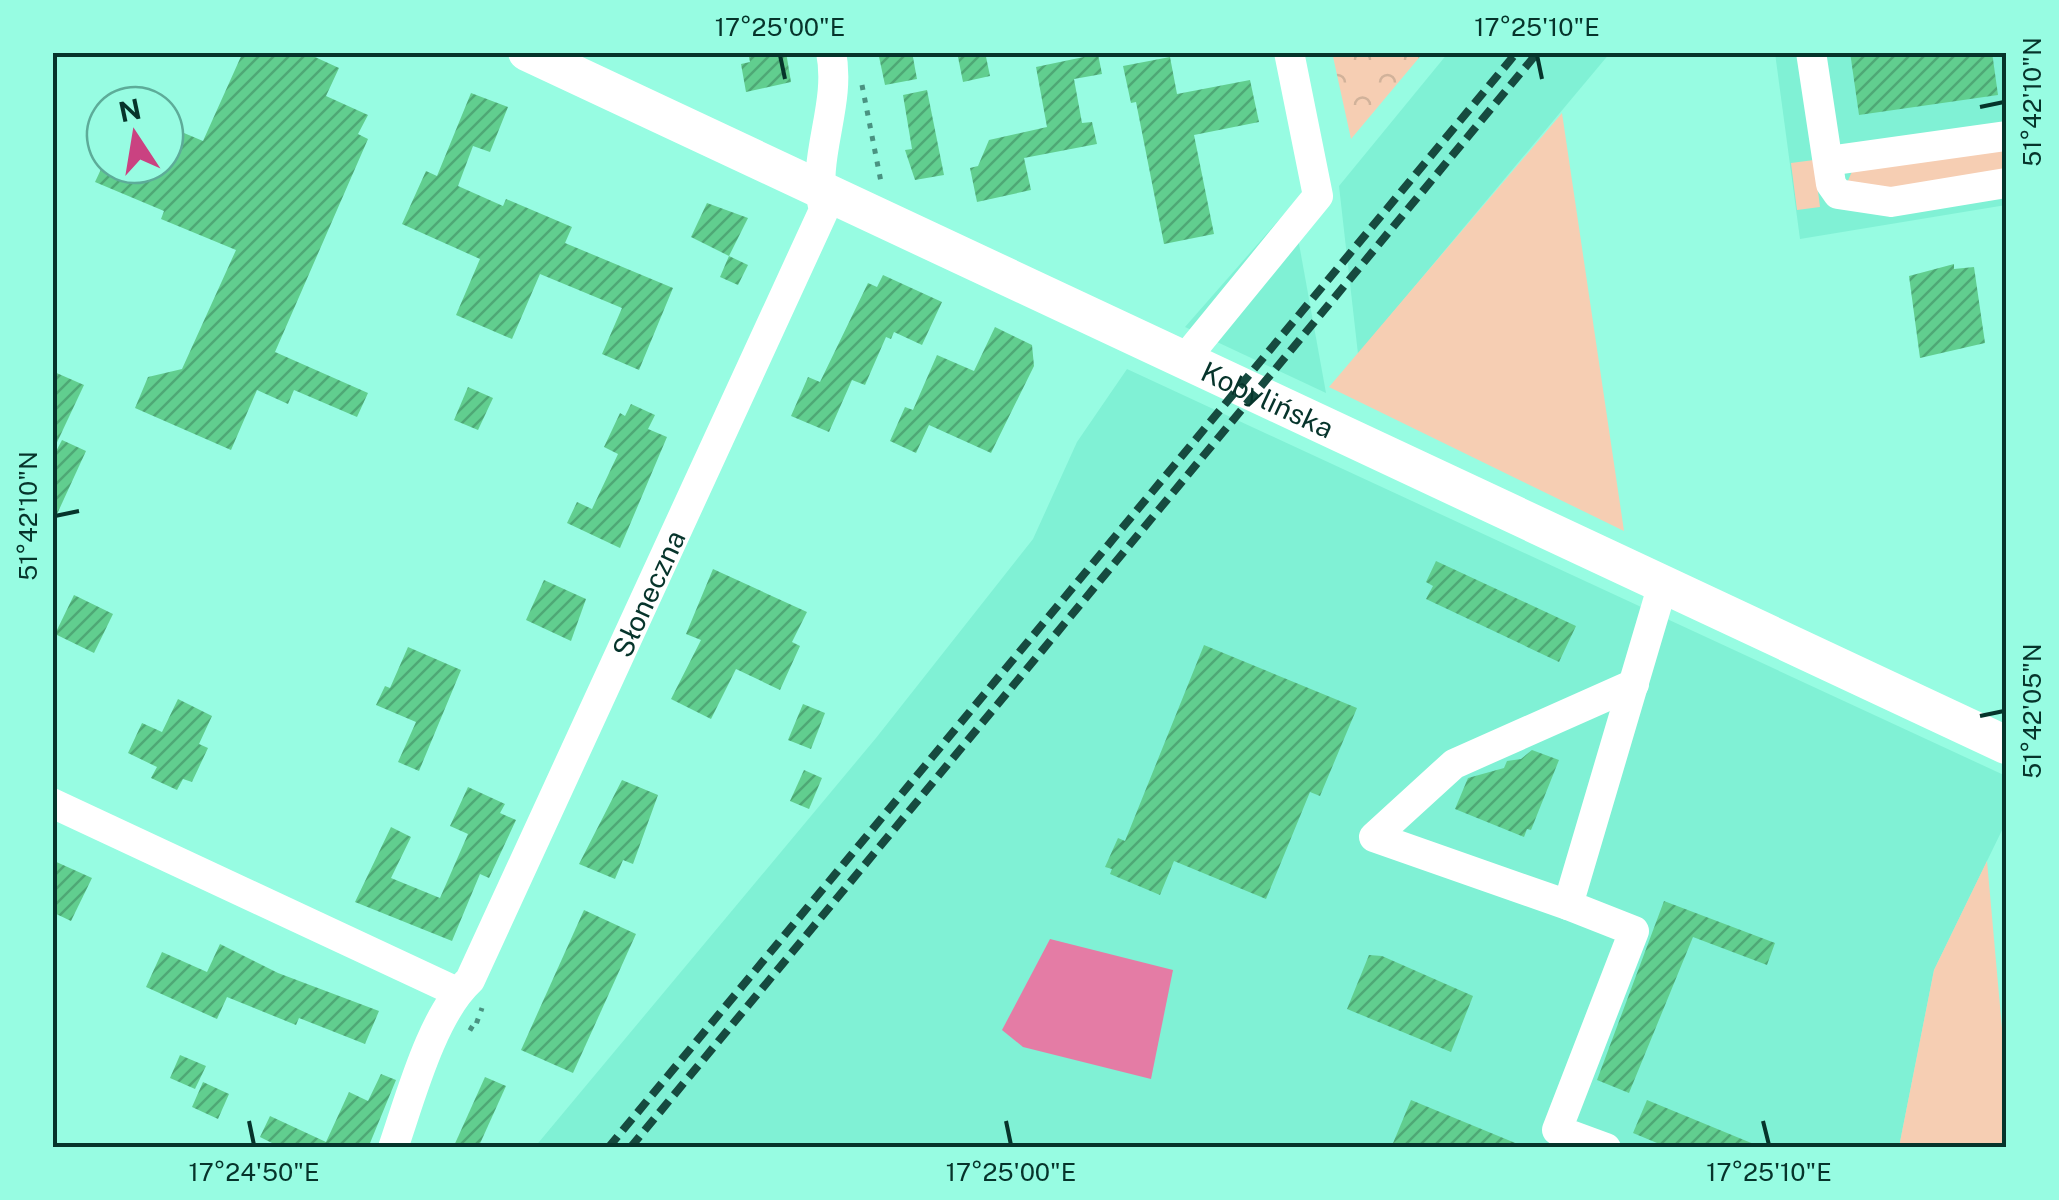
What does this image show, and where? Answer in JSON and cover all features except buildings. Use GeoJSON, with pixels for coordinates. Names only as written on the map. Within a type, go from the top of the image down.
{"type":"FeatureCollection","features":[{"type":"Feature","properties":{"kind":"main road","name":"Kobylińska"},"geometry":{"type":"LineString","coordinates":[[528,52],[2006,744]]}},
{"type":"Feature","properties":{"kind":"street","name":"Słoneczna"},"geometry":{"type":"LineString","coordinates":[[393,1148],[419,1075],[457,992],[478,964],[824,210],[818,188],[833,111],[831,52]]}},
{"type":"Feature","properties":{"kind":"street"},"geometry":{"type":"LineString","coordinates":[[1184,360],[1318,196],[1289,52]]}},
{"type":"Feature","properties":{"kind":"street"},"geometry":{"type":"LineString","coordinates":[[1811,52],[1828,161],[1838,194],[1891,202],[2006,183]]}},
{"type":"Feature","properties":{"kind":"street"},"geometry":{"type":"LineString","coordinates":[[1828,161],[2006,136]]}},
{"type":"Feature","properties":{"kind":"street"},"geometry":{"type":"LineString","coordinates":[[1568,905],[1663,584]]}},
{"type":"Feature","properties":{"kind":"street"},"geometry":{"type":"LineString","coordinates":[[1606,1148],[1557,1130],[1634,932],[1374,837],[1454,764],[1634,684]]}},
{"type":"Feature","properties":{"kind":"street"},"geometry":{"type":"LineString","coordinates":[[52,802],[457,992]]}},
{"type":"Feature","properties":{"kind":"path"},"geometry":{"type":"LineString","coordinates":[[858,68],[883,193]]}},
{"type":"Feature","properties":{"kind":"shaded area"},"geometry":{"type":"Polygon","coordinates":[[[1448,53],[1610,53],[1358,354],[1339,186],[1448,53]]]}},
{"type":"Feature","properties":{"kind":"shaded area"},"geometry":{"type":"Polygon","coordinates":[[[1775,53],[2006,53],[2006,205],[1800,239],[1775,53]]]}},
{"type":"Feature","properties":{"kind":"shaded area"},"geometry":{"type":"Polygon","coordinates":[[[1292,205],[1326,393],[1185,327],[1292,205]]]}},
{"type":"Feature","properties":{"kind":"shaded area"},"geometry":{"type":"Polygon","coordinates":[[[1127,369],[2006,776],[2006,822],[1934,970],[1899,1147],[534,1148],[876,738],[1033,539],[1077,442],[1127,369]]]}},
{"type":"Feature","properties":{"kind":"shaded area"},"geometry":{"type":"Polygon","coordinates":[[[1050,939],[1173,970],[1151,1079],[1023,1047],[1002,1030],[1050,939]]]}},
{"type":"Feature","properties":{"kind":"green space"},"geometry":{"type":"Polygon","coordinates":[[[1332,52],[1423,52],[1423,53],[1351,139],[1332,52]]]}},
{"type":"Feature","properties":{"kind":"green space"},"geometry":{"type":"Polygon","coordinates":[[[1562,113],[1624,531],[1329,387],[1562,113]]]}},
{"type":"Feature","properties":{"kind":"green space"},"geometry":{"type":"Polygon","coordinates":[[[2002,151],[2004,169],[1871,195],[1847,183],[1853,169],[2002,151]]]}},
{"type":"Feature","properties":{"kind":"green space"},"geometry":{"type":"Polygon","coordinates":[[[1814,160],[1820,207],[1797,210],[1791,163],[1814,160]]]}},
{"type":"Feature","properties":{"kind":"green space"},"geometry":{"type":"Polygon","coordinates":[[[1987,861],[2006,1073],[2006,1147],[1899,1147],[1934,970],[1987,861]]]}},
{"type":"Feature","properties":{"kind":"railway"},"geometry":{"type":"LineString","coordinates":[[608,1148],[1517,52]]}},
{"type":"Feature","properties":{"kind":"railway"},"geometry":{"type":"LineString","coordinates":[[630,1148],[1538,52]]}}]}
